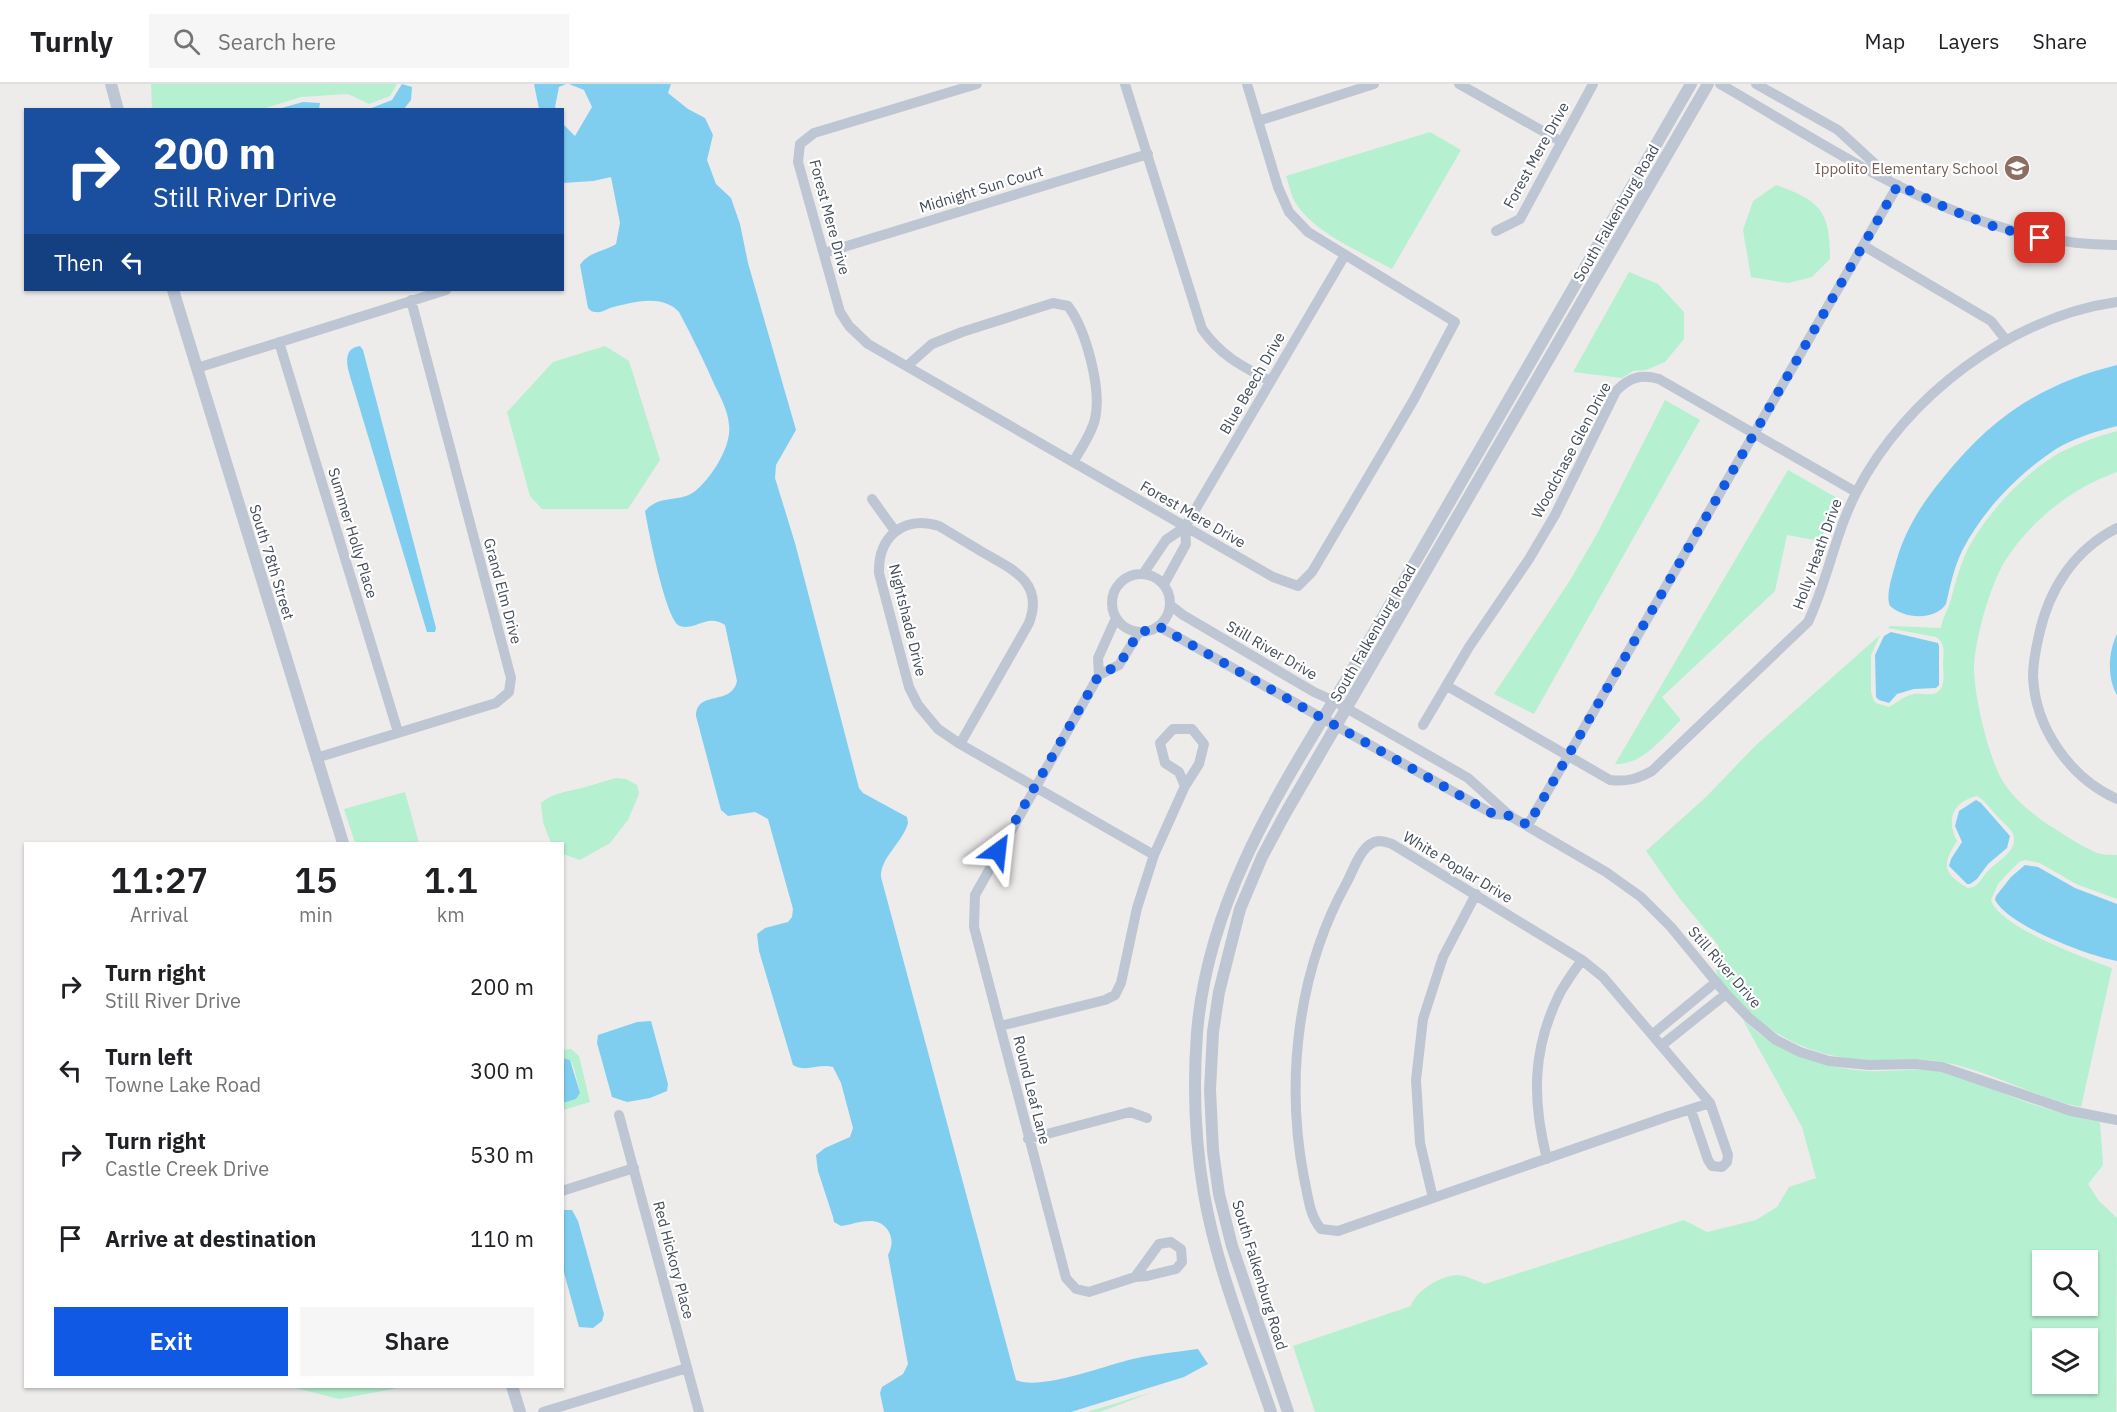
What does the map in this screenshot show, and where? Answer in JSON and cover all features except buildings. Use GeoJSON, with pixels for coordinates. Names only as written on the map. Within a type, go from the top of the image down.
{"type":"FeatureCollection","features":[{"type":"Feature","properties":{"kind":"street"},"geometry":{"type":"LineString","coordinates":[[111,84],[117,108]]}},
{"type":"Feature","properties":{"kind":"street","name":"Forest Mere Drive"},"geometry":{"type":"LineString","coordinates":[[977,84],[814,133],[800,144],[798,162],[840,312],[849,326],[868,344],[1273,578],[1298,586],[1312,572],[1407,411],[1455,322],[1308,232],[1289,212],[1278,187],[1247,84]]}},
{"type":"Feature","properties":{"kind":"street"},"geometry":{"type":"LineString","coordinates":[[1125,84],[1202,329],[1213,345],[1233,361],[1270,381]]}},
{"type":"Feature","properties":{"kind":"street"},"geometry":{"type":"LineString","coordinates":[[1258,121],[1374,84]]}},
{"type":"Feature","properties":{"kind":"street"},"geometry":{"type":"LineString","coordinates":[[1459,84],[1562,142]]}},
{"type":"Feature","properties":{"kind":"street","name":"Forest Mere Drive"},"geometry":{"type":"LineString","coordinates":[[1496,231],[1520,219],[1593,84]]}},
{"type":"Feature","properties":{"kind":"street","name":"South Falkenburg Road"},"geometry":{"type":"LineString","coordinates":[[1271,1412],[1217,1249],[1204,1197],[1199,1164],[1196,1111],[1197,1033],[1203,989],[1226,903],[1248,850],[1271,806],[1690,84]]}},
{"type":"Feature","properties":{"kind":"street","name":"South Falkenburg Road"},"geometry":{"type":"LineString","coordinates":[[1288,1412],[1232,1246],[1219,1194],[1213,1151],[1211,1109],[1213,1032],[1219,992],[1240,909],[1262,857],[1335,726],[1708,84]]}},
{"type":"Feature","properties":{"kind":"street"},"geometry":{"type":"LineString","coordinates":[[1720,84],[1898,185],[1951,210],[1998,228],[2040,238],[2117,245]]}},
{"type":"Feature","properties":{"kind":"street"},"geometry":{"type":"LineString","coordinates":[[1756,84],[1838,130],[1898,185]]}},
{"type":"Feature","properties":{"kind":"street","name":"Midnight Sun Court"},"geometry":{"type":"LineString","coordinates":[[824,253],[1148,154]]}},
{"type":"Feature","properties":{"kind":"street"},"geometry":{"type":"LineString","coordinates":[[1528,825],[1898,185]]}},
{"type":"Feature","properties":{"kind":"street"},"geometry":{"type":"LineString","coordinates":[[1864,246],[1991,321],[2006,340]]}},
{"type":"Feature","properties":{"kind":"street","name":"Blue Beech Drive"},"geometry":{"type":"LineString","coordinates":[[1143,574],[1166,540],[1185,527],[1345,255]]}},
{"type":"Feature","properties":{"kind":"street","name":"South 78th Street"},"geometry":{"type":"LineString","coordinates":[[173,291],[343,842]]}},
{"type":"Feature","properties":{"kind":"street"},"geometry":{"type":"LineString","coordinates":[[197,368],[443,291]]}},
{"type":"Feature","properties":{"kind":"street","name":"Grand Elm Drive"},"geometry":{"type":"LineString","coordinates":[[316,758],[496,703],[509,692],[511,678],[411,300]]}},
{"type":"Feature","properties":{"kind":"street","name":"Holly Heath Drive"},"geometry":{"type":"LineString","coordinates":[[1447,686],[1610,780],[1638,779],[1652,771],[1808,622],[1820,597],[1832,550],[1856,492],[1871,466],[1906,420],[1945,381],[2006,340],[2048,321],[2117,302]]}},
{"type":"Feature","properties":{"kind":"street"},"geometry":{"type":"LineString","coordinates":[[907,366],[932,344],[962,332],[1053,303],[1068,306],[1077,319],[1098,388],[1095,419],[1074,461]]}},
{"type":"Feature","properties":{"kind":"street","name":"Summer Holly Place"},"geometry":{"type":"LineString","coordinates":[[279,342],[398,732]]}},
{"type":"Feature","properties":{"kind":"street","name":"Woodchase Glen Drive"},"geometry":{"type":"LineString","coordinates":[[1423,725],[1469,647],[1529,559],[1555,515],[1616,391],[1624,382],[1635,376],[1646,375],[1659,379],[1856,492]]}},
{"type":"Feature","properties":{"kind":"street"},"geometry":{"type":"LineString","coordinates":[[1473,459],[1486,467]]}},
{"type":"Feature","properties":{"kind":"street"},"geometry":{"type":"LineString","coordinates":[[872,499],[895,531],[917,523],[939,526],[1017,572],[1031,592],[1034,603],[1029,623],[960,744]]}},
{"type":"Feature","properties":{"kind":"street","name":"Blue Beech Drive"},"geometry":{"type":"LineString","coordinates":[[1164,584],[1186,544],[1185,527]]}},
{"type":"Feature","properties":{"kind":"street"},"geometry":{"type":"LineString","coordinates":[[2117,528],[2101,536],[2083,551],[2053,592],[2043,618],[2033,676],[2042,715],[2053,742],[2082,776],[2117,799]]}},
{"type":"Feature","properties":{"kind":"street","name":"Nightshade Drive"},"geometry":{"type":"LineString","coordinates":[[895,531],[882,547],[879,573],[909,687],[918,705],[938,729],[960,744],[1154,855]]}},
{"type":"Feature","properties":{"kind":"street"},"geometry":{"type":"LineString","coordinates":[[1134,574],[1143,574],[1151,575],[1164,584],[1170,597],[1170,605],[1168,613],[1158,626],[1152,630],[1139,632],[1122,625],[1116,618],[1112,600],[1119,584],[1134,574]]}},
{"type":"Feature","properties":{"kind":"street","name":"Still River Drive"},"geometry":{"type":"LineString","coordinates":[[1170,605],[1183,615],[1314,692],[1334,701],[1468,778],[1510,816],[1606,872],[1641,897],[1671,927],[1726,994],[1749,1018],[1776,1040],[1800,1052],[1830,1061],[1869,1065],[1915,1064],[1942,1067],[2049,1104],[2117,1120]]}},
{"type":"Feature","properties":{"kind":"street"},"geometry":{"type":"LineString","coordinates":[[1000,1026],[974,927],[975,895],[1099,675],[1098,658],[1116,618]]}},
{"type":"Feature","properties":{"kind":"street","name":"Still River Drive"},"geometry":{"type":"LineString","coordinates":[[1158,626],[1493,814],[1510,816]]}},
{"type":"Feature","properties":{"kind":"street"},"geometry":{"type":"LineString","coordinates":[[1099,675],[1119,665],[1139,632]]}},
{"type":"Feature","properties":{"kind":"street","name":"Round Leaf Lane"},"geometry":{"type":"LineString","coordinates":[[1135,1277],[1089,1292],[1076,1289],[1066,1278],[1000,1026],[1105,1000],[1114,995],[1121,983],[1137,908],[1154,855],[1185,786],[1199,764],[1204,744],[1192,729],[1173,729],[1160,743],[1165,763],[1179,772],[1185,786]]}},
{"type":"Feature","properties":{"kind":"street","name":"White Poplar Drive"},"geometry":{"type":"LineString","coordinates":[[1691,1110],[1708,1160],[1712,1166],[1722,1167],[1727,1162],[1728,1155],[1710,1103],[1603,977],[1582,960],[1392,844],[1378,841],[1366,847],[1341,892],[1319,946],[1305,997],[1299,1035],[1296,1113],[1300,1155],[1315,1221],[1321,1229],[1338,1231],[1710,1103]]}},
{"type":"Feature","properties":{"kind":"street"},"geometry":{"type":"LineString","coordinates":[[1433,1198],[1420,1143],[1416,1080],[1423,1019],[1443,957],[1476,894]]}},
{"type":"Feature","properties":{"kind":"street"},"geometry":{"type":"LineString","coordinates":[[1547,1159],[1539,1126],[1536,1100],[1538,1060],[1546,1025],[1560,993],[1582,960]]}},
{"type":"Feature","properties":{"kind":"street"},"geometry":{"type":"LineString","coordinates":[[1653,1034],[1716,982]]}},
{"type":"Feature","properties":{"kind":"street"},"geometry":{"type":"LineString","coordinates":[[1662,1045],[1726,994]]}},
{"type":"Feature","properties":{"kind":"street"},"geometry":{"type":"LineString","coordinates":[[1688,1005],[1698,1016]]}},
{"type":"Feature","properties":{"kind":"street"},"geometry":{"type":"LineString","coordinates":[[1196,1111],[1211,1109]]}},
{"type":"Feature","properties":{"kind":"street"},"geometry":{"type":"LineString","coordinates":[[1028,1139],[1130,1112],[1147,1118]]}},
{"type":"Feature","properties":{"kind":"street","name":"Red Hickory Place"},"geometry":{"type":"LineString","coordinates":[[619,1115],[699,1412]]}},
{"type":"Feature","properties":{"kind":"street"},"geometry":{"type":"LineString","coordinates":[[564,1190],[634,1168]]}},
{"type":"Feature","properties":{"kind":"street"},"geometry":{"type":"LineString","coordinates":[[543,1412],[687,1368]]}},
{"type":"Feature","properties":{"kind":"street"},"geometry":{"type":"LineString","coordinates":[[513,1388],[520,1412]]}},
{"type":"Feature","properties":{"kind":"green space"},"geometry":{"type":"Polygon","coordinates":[[[151,84],[397,84],[390,96],[369,104],[348,94],[301,97],[265,108],[152,108],[151,84]]]}},
{"type":"Feature","properties":{"kind":"green space"},"geometry":{"type":"Polygon","coordinates":[[[1430,132],[1461,150],[1392,269],[1326,232],[1303,213],[1292,196],[1286,176],[1430,132]]]}},
{"type":"Feature","properties":{"kind":"green space"},"geometry":{"type":"Polygon","coordinates":[[[1776,185],[1813,203],[1825,219],[1830,243],[1830,259],[1812,277],[1788,283],[1751,277],[1743,230],[1753,201],[1776,185]]]}},
{"type":"Feature","properties":{"kind":"green space"},"geometry":{"type":"Polygon","coordinates":[[[1629,272],[1658,284],[1684,312],[1684,339],[1665,362],[1646,370],[1633,371],[1622,378],[1573,372],[1629,272]]]}},
{"type":"Feature","properties":{"kind":"green space"},"geometry":{"type":"Polygon","coordinates":[[[605,346],[629,361],[660,460],[628,509],[542,509],[530,496],[507,412],[553,362],[605,346]]]}},
{"type":"Feature","properties":{"kind":"green space"},"geometry":{"type":"Polygon","coordinates":[[[1665,400],[1700,420],[1534,714],[1494,694],[1569,582],[1598,532],[1665,400]]]}},
{"type":"Feature","properties":{"kind":"green space"},"geometry":{"type":"Polygon","coordinates":[[[2117,431],[2117,472],[2084,487],[2053,508],[2015,546],[1999,571],[1984,614],[1974,670],[1987,742],[1997,769],[2007,787],[2033,814],[2048,825],[2097,853],[2117,855],[2117,899],[2076,884],[2040,863],[2025,860],[2019,862],[1998,884],[1991,900],[1997,910],[2009,921],[2026,931],[2112,968],[2081,1107],[2063,1103],[1977,1071],[1942,1062],[1851,1059],[1817,1051],[1785,1038],[1756,1018],[1723,984],[1716,969],[1719,946],[1680,899],[1646,851],[1707,796],[1755,746],[1880,635],[1871,655],[1871,692],[1876,703],[1889,707],[1910,695],[1937,692],[1943,681],[1944,651],[1941,642],[1936,637],[1888,628],[1890,626],[1941,628],[1965,555],[1982,526],[2006,497],[2047,460],[2089,440],[2117,431]],[[1977,796],[1962,803],[1954,813],[1952,826],[1957,841],[1947,862],[1949,872],[1967,888],[1977,885],[1988,871],[2010,851],[2014,840],[2010,829],[1977,796]]]}},
{"type":"Feature","properties":{"kind":"green space"},"geometry":{"type":"Polygon","coordinates":[[[1788,470],[1837,498],[1820,541],[1787,535],[1775,591],[1662,697],[1681,720],[1643,755],[1625,763],[1615,764],[1788,470]]]}},
{"type":"Feature","properties":{"kind":"green space"},"geometry":{"type":"Polygon","coordinates":[[[616,778],[626,779],[637,785],[639,794],[628,820],[610,843],[580,860],[564,854],[564,842],[551,842],[543,822],[541,803],[556,794],[616,778]]]}},
{"type":"Feature","properties":{"kind":"green space"},"geometry":{"type":"Polygon","coordinates":[[[405,792],[419,842],[355,842],[344,809],[405,792]]]}},
{"type":"Feature","properties":{"kind":"green space"},"geometry":{"type":"Polygon","coordinates":[[[1743,1020],[1756,1032],[1786,1050],[1817,1062],[1868,1071],[1942,1072],[2038,1106],[2100,1122],[2103,1165],[2088,1184],[2099,1201],[2117,1218],[2116,1412],[1315,1412],[1293,1346],[1411,1306],[1423,1290],[1451,1276],[1464,1276],[1485,1284],[1684,1220],[1707,1232],[1756,1220],[1777,1207],[1789,1187],[1816,1178],[1802,1127],[1743,1020]]]}},
{"type":"Feature","properties":{"kind":"green space"},"geometry":{"type":"Polygon","coordinates":[[[571,1049],[579,1056],[590,1102],[564,1110],[564,1103],[576,1099],[580,1093],[574,1068],[570,1060],[564,1058],[564,1050],[571,1049]]]}},
{"type":"Feature","properties":{"kind":"green space"},"geometry":{"type":"Polygon","coordinates":[[[296,1388],[396,1388],[393,1389],[339,1399],[296,1388]]]}},
{"type":"Feature","properties":{"kind":"green space"},"geometry":{"type":"Polygon","coordinates":[[[1153,1392],[1100,1412],[1087,1412],[1153,1392]]]}},
{"type":"Feature","properties":{"kind":"water"},"geometry":{"type":"Polygon","coordinates":[[[402,84],[412,87],[411,100],[405,108],[372,108],[392,100],[402,84]]]}},
{"type":"Feature","properties":{"kind":"water"},"geometry":{"type":"Polygon","coordinates":[[[534,84],[566,84],[559,87],[556,108],[539,108],[534,84]]]}},
{"type":"Feature","properties":{"kind":"water"},"geometry":{"type":"Polygon","coordinates":[[[569,84],[671,84],[668,93],[688,109],[705,118],[713,135],[707,160],[716,184],[731,198],[740,224],[748,263],[796,430],[776,465],[775,478],[795,543],[859,788],[863,793],[907,817],[908,823],[902,837],[884,863],[881,877],[1016,1380],[1027,1383],[1056,1380],[1141,1357],[1198,1349],[1208,1364],[1184,1377],[1071,1412],[884,1412],[880,1393],[882,1387],[903,1374],[908,1364],[888,1255],[891,1238],[884,1226],[873,1221],[841,1226],[834,1222],[818,1171],[816,1155],[825,1148],[850,1137],[853,1128],[841,1083],[833,1067],[803,1068],[793,1065],[759,951],[757,934],[765,928],[788,922],[792,917],[793,909],[768,819],[755,812],[728,816],[721,810],[696,716],[702,703],[728,694],[734,689],[737,681],[725,625],[707,621],[686,627],[680,626],[675,621],[658,573],[645,511],[657,502],[694,492],[707,479],[724,452],[729,433],[727,415],[689,330],[679,312],[672,306],[646,301],[600,312],[593,312],[588,308],[580,265],[591,255],[616,244],[620,223],[611,177],[564,183],[564,125],[575,136],[592,107],[584,90],[569,84]]]}},
{"type":"Feature","properties":{"kind":"water"},"geometry":{"type":"Polygon","coordinates":[[[303,102],[320,103],[319,108],[282,108],[303,102]]]}},
{"type":"Feature","properties":{"kind":"water"},"geometry":{"type":"Polygon","coordinates":[[[360,346],[363,350],[436,628],[435,632],[427,632],[349,374],[347,362],[349,352],[360,346]]]}},
{"type":"Feature","properties":{"kind":"water"},"geometry":{"type":"Polygon","coordinates":[[[2117,365],[2117,426],[2070,441],[2042,459],[2015,481],[1980,521],[1962,551],[1954,570],[1946,604],[1941,610],[1927,616],[1911,616],[1890,606],[1888,596],[1891,578],[1909,528],[1928,497],[1961,456],[2000,420],[2041,393],[2065,382],[2117,365]]]}},
{"type":"Feature","properties":{"kind":"water"},"geometry":{"type":"Polygon","coordinates":[[[1891,632],[1938,643],[1939,685],[1936,688],[1914,689],[1897,694],[1889,703],[1876,697],[1875,655],[1884,636],[1891,632]]]}},
{"type":"Feature","properties":{"kind":"water"},"geometry":{"type":"Polygon","coordinates":[[[2117,634],[2117,695],[2110,673],[2110,665],[2117,634]]]}},
{"type":"Feature","properties":{"kind":"water"},"geometry":{"type":"Polygon","coordinates":[[[1976,800],[2010,836],[2007,848],[1988,864],[1977,879],[1967,884],[1949,866],[1962,842],[1955,826],[1959,811],[1976,800]]]}},
{"type":"Feature","properties":{"kind":"water"},"geometry":{"type":"Polygon","coordinates":[[[2025,865],[2038,867],[2075,888],[2117,904],[2117,961],[2088,953],[2050,938],[2016,920],[2003,910],[1995,900],[1996,896],[2011,877],[2025,865]]]}},
{"type":"Feature","properties":{"kind":"water"},"geometry":{"type":"Polygon","coordinates":[[[651,1021],[668,1084],[667,1091],[650,1098],[627,1102],[612,1097],[597,1043],[598,1035],[637,1022],[651,1021]]]}},
{"type":"Feature","properties":{"kind":"water"},"geometry":{"type":"Polygon","coordinates":[[[564,1058],[570,1060],[580,1093],[576,1099],[564,1103],[564,1058]]]}},
{"type":"Feature","properties":{"kind":"water"},"geometry":{"type":"Polygon","coordinates":[[[564,1210],[572,1210],[578,1221],[604,1314],[602,1321],[593,1328],[579,1327],[564,1273],[564,1210]]]}},
{"type":"Feature","properties":{"kind":"place","name":"Ippolito Elementary School"},"geometry":{"type":"Point","coordinates":[2017,168]}},
{"type":"Feature","properties":{"kind":"route"},"geometry":{"type":"LineString","coordinates":[[998,851],[1099,675],[1119,665],[1139,632],[1152,630],[1158,626],[1493,814],[1510,816],[1528,825],[1898,185],[1951,210],[1998,228],[2040,238]]}}]}
